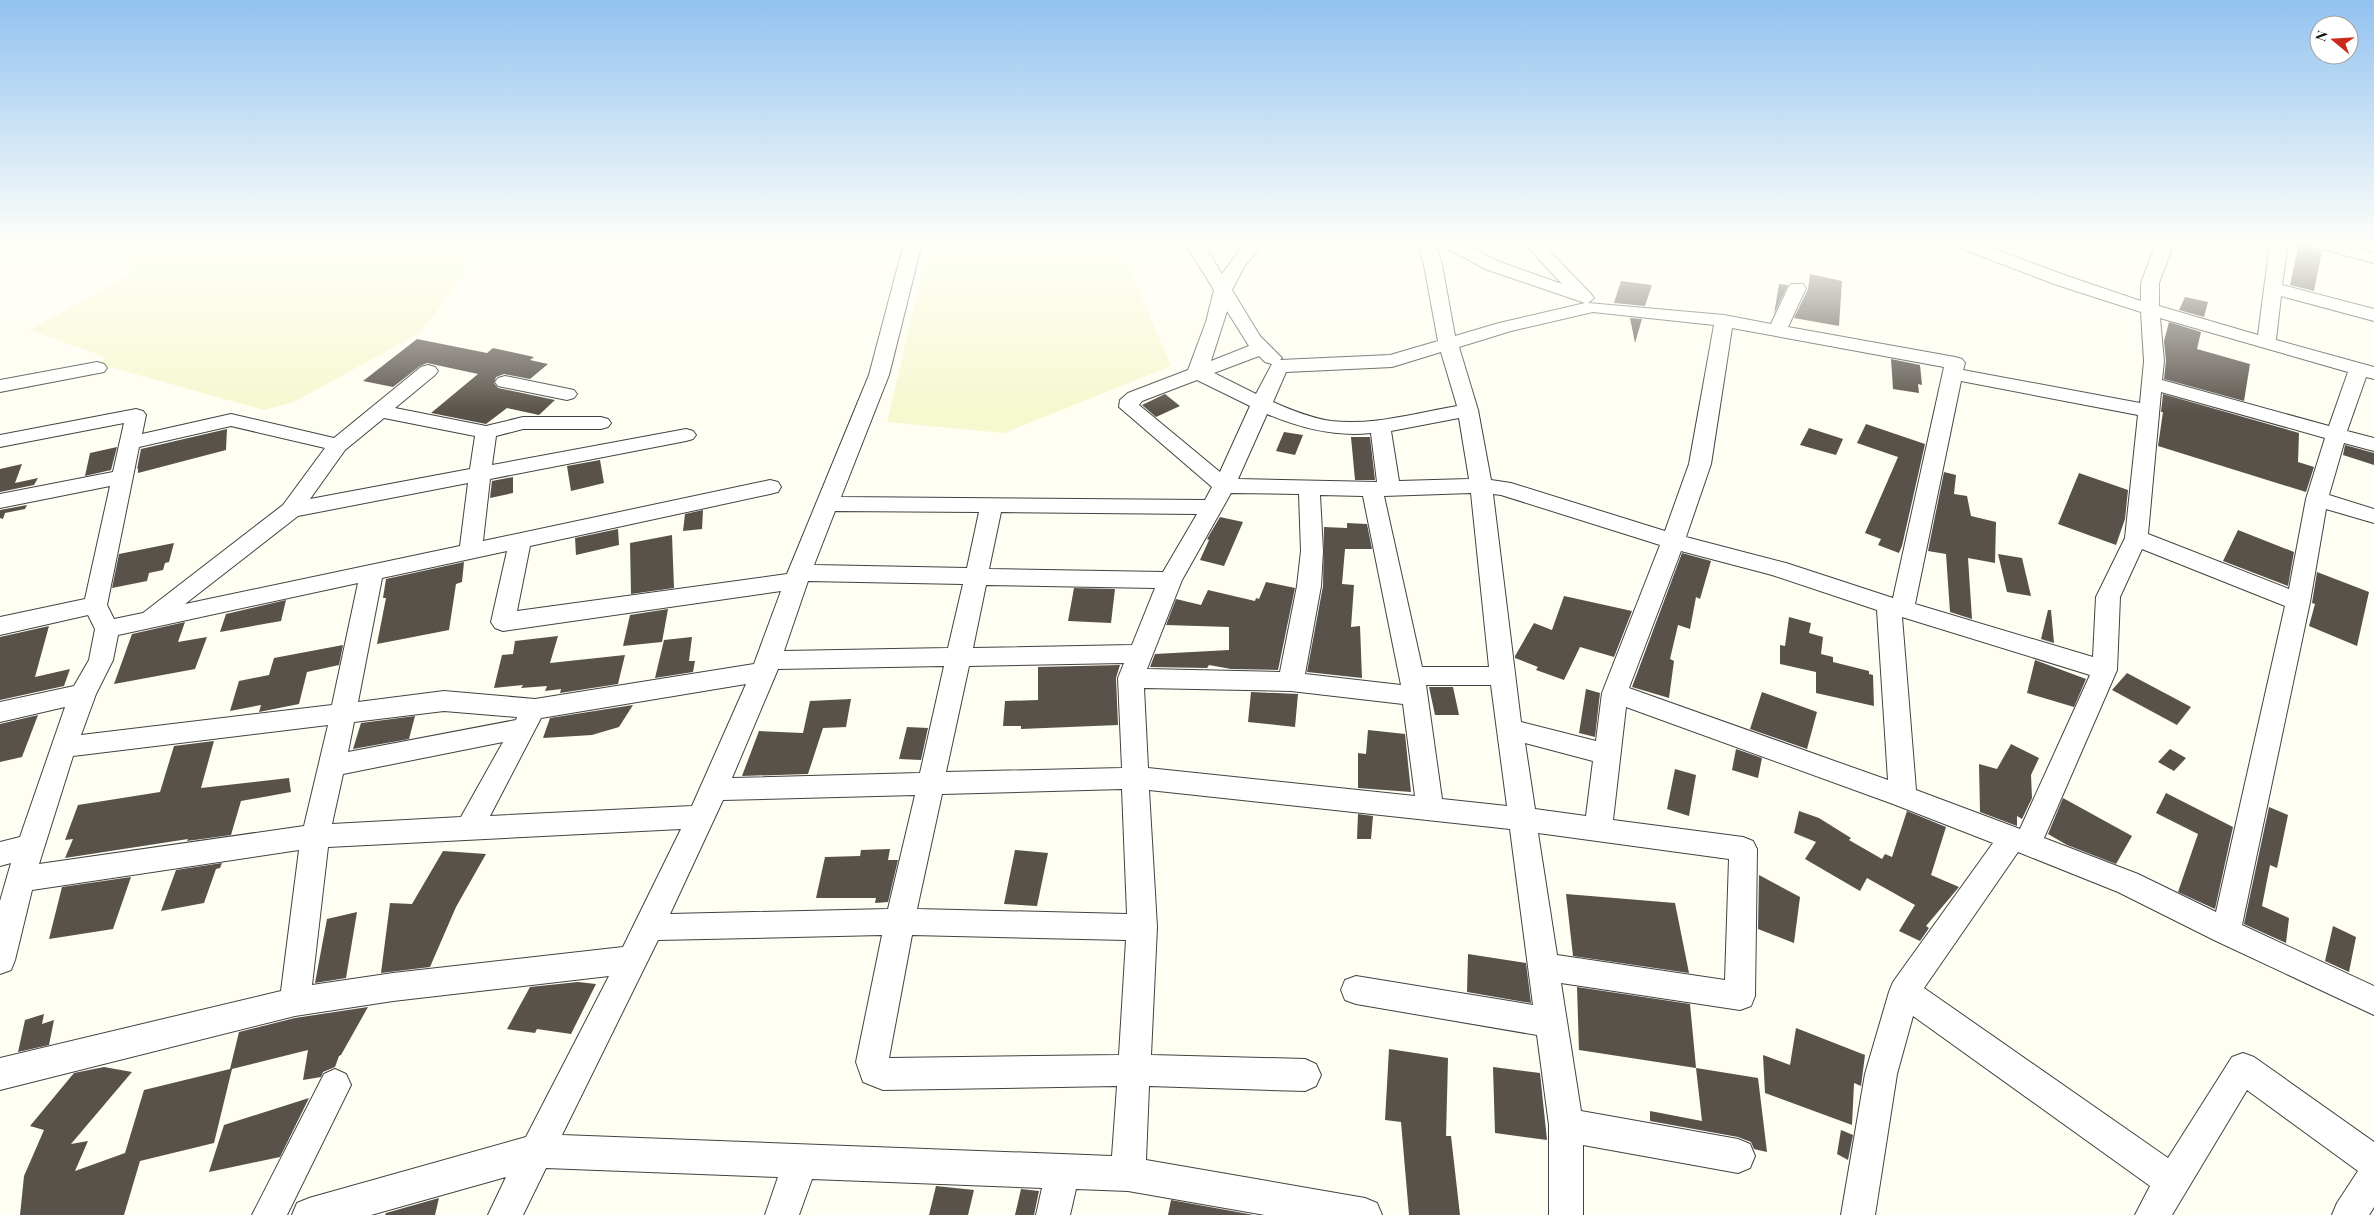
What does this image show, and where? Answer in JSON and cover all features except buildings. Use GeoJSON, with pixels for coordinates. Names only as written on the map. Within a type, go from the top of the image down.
{"type":"FeatureCollection","features":[{"type":"Feature","properties":{"kind":"street"},"geometry":{"type":"LineString","coordinates":[[505,1215],[649,927],[714,789],[766,666],[798,577],[879,375],[898,300]]}},
{"type":"Feature","properties":{"kind":"street"},"geometry":{"type":"LineString","coordinates":[[1197,372],[1215,322],[1220,300]]}},
{"type":"Feature","properties":{"kind":"street"},"geometry":{"type":"LineString","coordinates":[[1230,300],[1261,348],[1281,366],[1379,363],[1560,313],[1589,303]]}},
{"type":"Feature","properties":{"kind":"street"},"geometry":{"type":"LineString","coordinates":[[1439,300],[1443,326],[1468,410],[1481,486],[1502,676],[1566,1125],[1571,1213]]}},
{"type":"Feature","properties":{"kind":"street"},"geometry":{"type":"LineString","coordinates":[[1580,300],[1589,303],[1724,321],[1776,332],[1955,363],[1896,607],[1903,796]]}},
{"type":"Feature","properties":{"kind":"street"},"geometry":{"type":"LineString","coordinates":[[1586,300],[1589,303]]}},
{"type":"Feature","properties":{"kind":"street"},"geometry":{"type":"LineString","coordinates":[[1776,332],[1791,300]]}},
{"type":"Feature","properties":{"kind":"street"},"geometry":{"type":"LineString","coordinates":[[2121,300],[2150,310],[2366,372],[2336,434],[2317,499],[2298,602],[2226,932]]}},
{"type":"Feature","properties":{"kind":"street"},"geometry":{"type":"LineString","coordinates":[[1858,1215],[1882,1074],[1904,992],[2020,841],[2105,670],[2108,597],[2136,538],[2154,361],[2150,300]]}},
{"type":"Feature","properties":{"kind":"street"},"geometry":{"type":"LineString","coordinates":[[2266,343],[2272,300]]}},
{"type":"Feature","properties":{"kind":"street"},"geometry":{"type":"LineString","coordinates":[[2317,300],[2374,315]]}},
{"type":"Feature","properties":{"kind":"street"},"geometry":{"type":"LineString","coordinates":[[1598,830],[1615,693],[1700,464],[1724,321]]}},
{"type":"Feature","properties":{"kind":"street"},"geometry":{"type":"LineString","coordinates":[[1261,348],[1135,397],[1130,400],[1129,407],[1224,486],[1309,486],[1380,489],[1481,486],[1503,488],[1673,541],[1778,569],[2105,670]]}},
{"type":"Feature","properties":{"kind":"street"},"geometry":{"type":"LineString","coordinates":[[1128,1174],[1142,927],[1135,666],[1170,580],[1224,486],[1277,370],[1281,366]]}},
{"type":"Feature","properties":{"kind":"street"},"geometry":{"type":"LineString","coordinates":[[0,386],[97,368]]}},
{"type":"Feature","properties":{"kind":"street"},"geometry":{"type":"LineString","coordinates":[[147,621],[292,510],[338,445],[428,371]]}},
{"type":"Feature","properties":{"kind":"street"},"geometry":{"type":"LineString","coordinates":[[1197,372],[1263,404],[1301,419],[1330,426],[1362,428],[1468,410]]}},
{"type":"Feature","properties":{"kind":"street"},"geometry":{"type":"LineString","coordinates":[[1952,374],[2150,411]]}},
{"type":"Feature","properties":{"kind":"street"},"geometry":{"type":"LineString","coordinates":[[505,382],[567,394],[536,423]]}},
{"type":"Feature","properties":{"kind":"street"},"geometry":{"type":"LineString","coordinates":[[2152,384],[2374,445]]}},
{"type":"Feature","properties":{"kind":"street"},"geometry":{"type":"LineString","coordinates":[[380,410],[486,432],[523,423],[602,423]]}},
{"type":"Feature","properties":{"kind":"street"},"geometry":{"type":"LineString","coordinates":[[0,441],[136,416],[95,605],[107,629],[101,660],[83,694],[63,747],[20,879],[0,960]]}},
{"type":"Feature","properties":{"kind":"street"},"geometry":{"type":"LineString","coordinates":[[130,443],[231,420],[338,445]]}},
{"type":"Feature","properties":{"kind":"street"},"geometry":{"type":"LineString","coordinates":[[1380,425],[1380,489],[1413,686],[1430,809]]}},
{"type":"Feature","properties":{"kind":"street"},"geometry":{"type":"LineString","coordinates":[[470,552],[486,432]]}},
{"type":"Feature","properties":{"kind":"street"},"geometry":{"type":"LineString","coordinates":[[292,510],[686,435]]}},
{"type":"Feature","properties":{"kind":"street"},"geometry":{"type":"LineString","coordinates":[[0,501],[123,477]]}},
{"type":"Feature","properties":{"kind":"street"},"geometry":{"type":"LineString","coordinates":[[1291,682],[1309,586],[1312,551],[1309,486]]}},
{"type":"Feature","properties":{"kind":"street"},"geometry":{"type":"LineString","coordinates":[[107,629],[770,487]]}},
{"type":"Feature","properties":{"kind":"street"},"geometry":{"type":"LineString","coordinates":[[2317,499],[2374,516]]}},
{"type":"Feature","properties":{"kind":"street"},"geometry":{"type":"LineString","coordinates":[[827,504],[1212,507]]}},
{"type":"Feature","properties":{"kind":"street"},"geometry":{"type":"LineString","coordinates":[[992,505],[900,922],[872,1062],[874,1070],[883,1074],[1134,1070],[1305,1075]]}},
{"type":"Feature","properties":{"kind":"street"},"geometry":{"type":"LineString","coordinates":[[2136,538],[2298,602]]}},
{"type":"Feature","properties":{"kind":"street"},"geometry":{"type":"LineString","coordinates":[[520,541],[503,622],[798,577],[1170,580]]}},
{"type":"Feature","properties":{"kind":"street"},"geometry":{"type":"LineString","coordinates":[[295,1002],[315,836],[332,766],[372,572]]}},
{"type":"Feature","properties":{"kind":"street"},"geometry":{"type":"LineString","coordinates":[[0,626],[95,605]]}},
{"type":"Feature","properties":{"kind":"street"},"geometry":{"type":"LineString","coordinates":[[332,766],[529,718],[766,666],[958,656],[1135,666],[1291,682],[1413,686],[1502,676]]}},
{"type":"Feature","properties":{"kind":"street"},"geometry":{"type":"LineString","coordinates":[[1615,693],[1903,796],[2128,883],[2226,932],[2374,1001]]}},
{"type":"Feature","properties":{"kind":"street"},"geometry":{"type":"LineString","coordinates":[[0,712],[83,694]]}},
{"type":"Feature","properties":{"kind":"street"},"geometry":{"type":"LineString","coordinates":[[63,747],[444,701],[529,718]]}},
{"type":"Feature","properties":{"kind":"street"},"geometry":{"type":"LineString","coordinates":[[470,828],[529,718]]}},
{"type":"Feature","properties":{"kind":"street"},"geometry":{"type":"LineString","coordinates":[[1510,729],[1607,754]]}},
{"type":"Feature","properties":{"kind":"street"},"geometry":{"type":"LineString","coordinates":[[714,789],[1137,778],[1522,819],[1743,850],[1740,996],[1543,967]]}},
{"type":"Feature","properties":{"kind":"street"},"geometry":{"type":"LineString","coordinates":[[20,879],[315,836],[700,816]]}},
{"type":"Feature","properties":{"kind":"street"},"geometry":{"type":"LineString","coordinates":[[0,854],[31,846]]}},
{"type":"Feature","properties":{"kind":"street"},"geometry":{"type":"LineString","coordinates":[[649,927],[900,922],[1142,927]]}},
{"type":"Feature","properties":{"kind":"street"},"geometry":{"type":"LineString","coordinates":[[0,1074],[295,1002],[393,987],[632,960]]}},
{"type":"Feature","properties":{"kind":"street"},"geometry":{"type":"LineString","coordinates":[[1356,990],[1551,1023]]}},
{"type":"Feature","properties":{"kind":"street"},"geometry":{"type":"LineString","coordinates":[[1904,992],[2173,1182]]}},
{"type":"Feature","properties":{"kind":"street"},"geometry":{"type":"LineString","coordinates":[[2152,1215],[2243,1068],[2374,1162]]}},
{"type":"Feature","properties":{"kind":"street"},"geometry":{"type":"LineString","coordinates":[[269,1215],[335,1085]]}},
{"type":"Feature","properties":{"kind":"street"},"geometry":{"type":"LineString","coordinates":[[1566,1125],[1738,1156]]}},
{"type":"Feature","properties":{"kind":"street"},"geometry":{"type":"LineString","coordinates":[[309,1215],[537,1151],[1128,1174],[1365,1215]]}},
{"type":"Feature","properties":{"kind":"street"},"geometry":{"type":"LineString","coordinates":[[782,1215],[801,1161]]}},
{"type":"Feature","properties":{"kind":"street"},"geometry":{"type":"LineString","coordinates":[[1053,1215],[1062,1172]]}},
{"type":"Feature","properties":{"kind":"street"},"geometry":{"type":"LineString","coordinates":[[2349,1215],[2374,1176]]}},
{"type":"Feature","properties":{"kind":"green space"},"geometry":{"type":"Polygon","coordinates":[[[84,300],[445,300],[428,323],[416,335],[294,402],[264,410],[99,364],[105,357],[30,330],[84,300]]]}},
{"type":"Feature","properties":{"kind":"green space"},"geometry":{"type":"Polygon","coordinates":[[[916,300],[1142,300],[1171,366],[1004,433],[887,422],[916,300]]]}}]}
